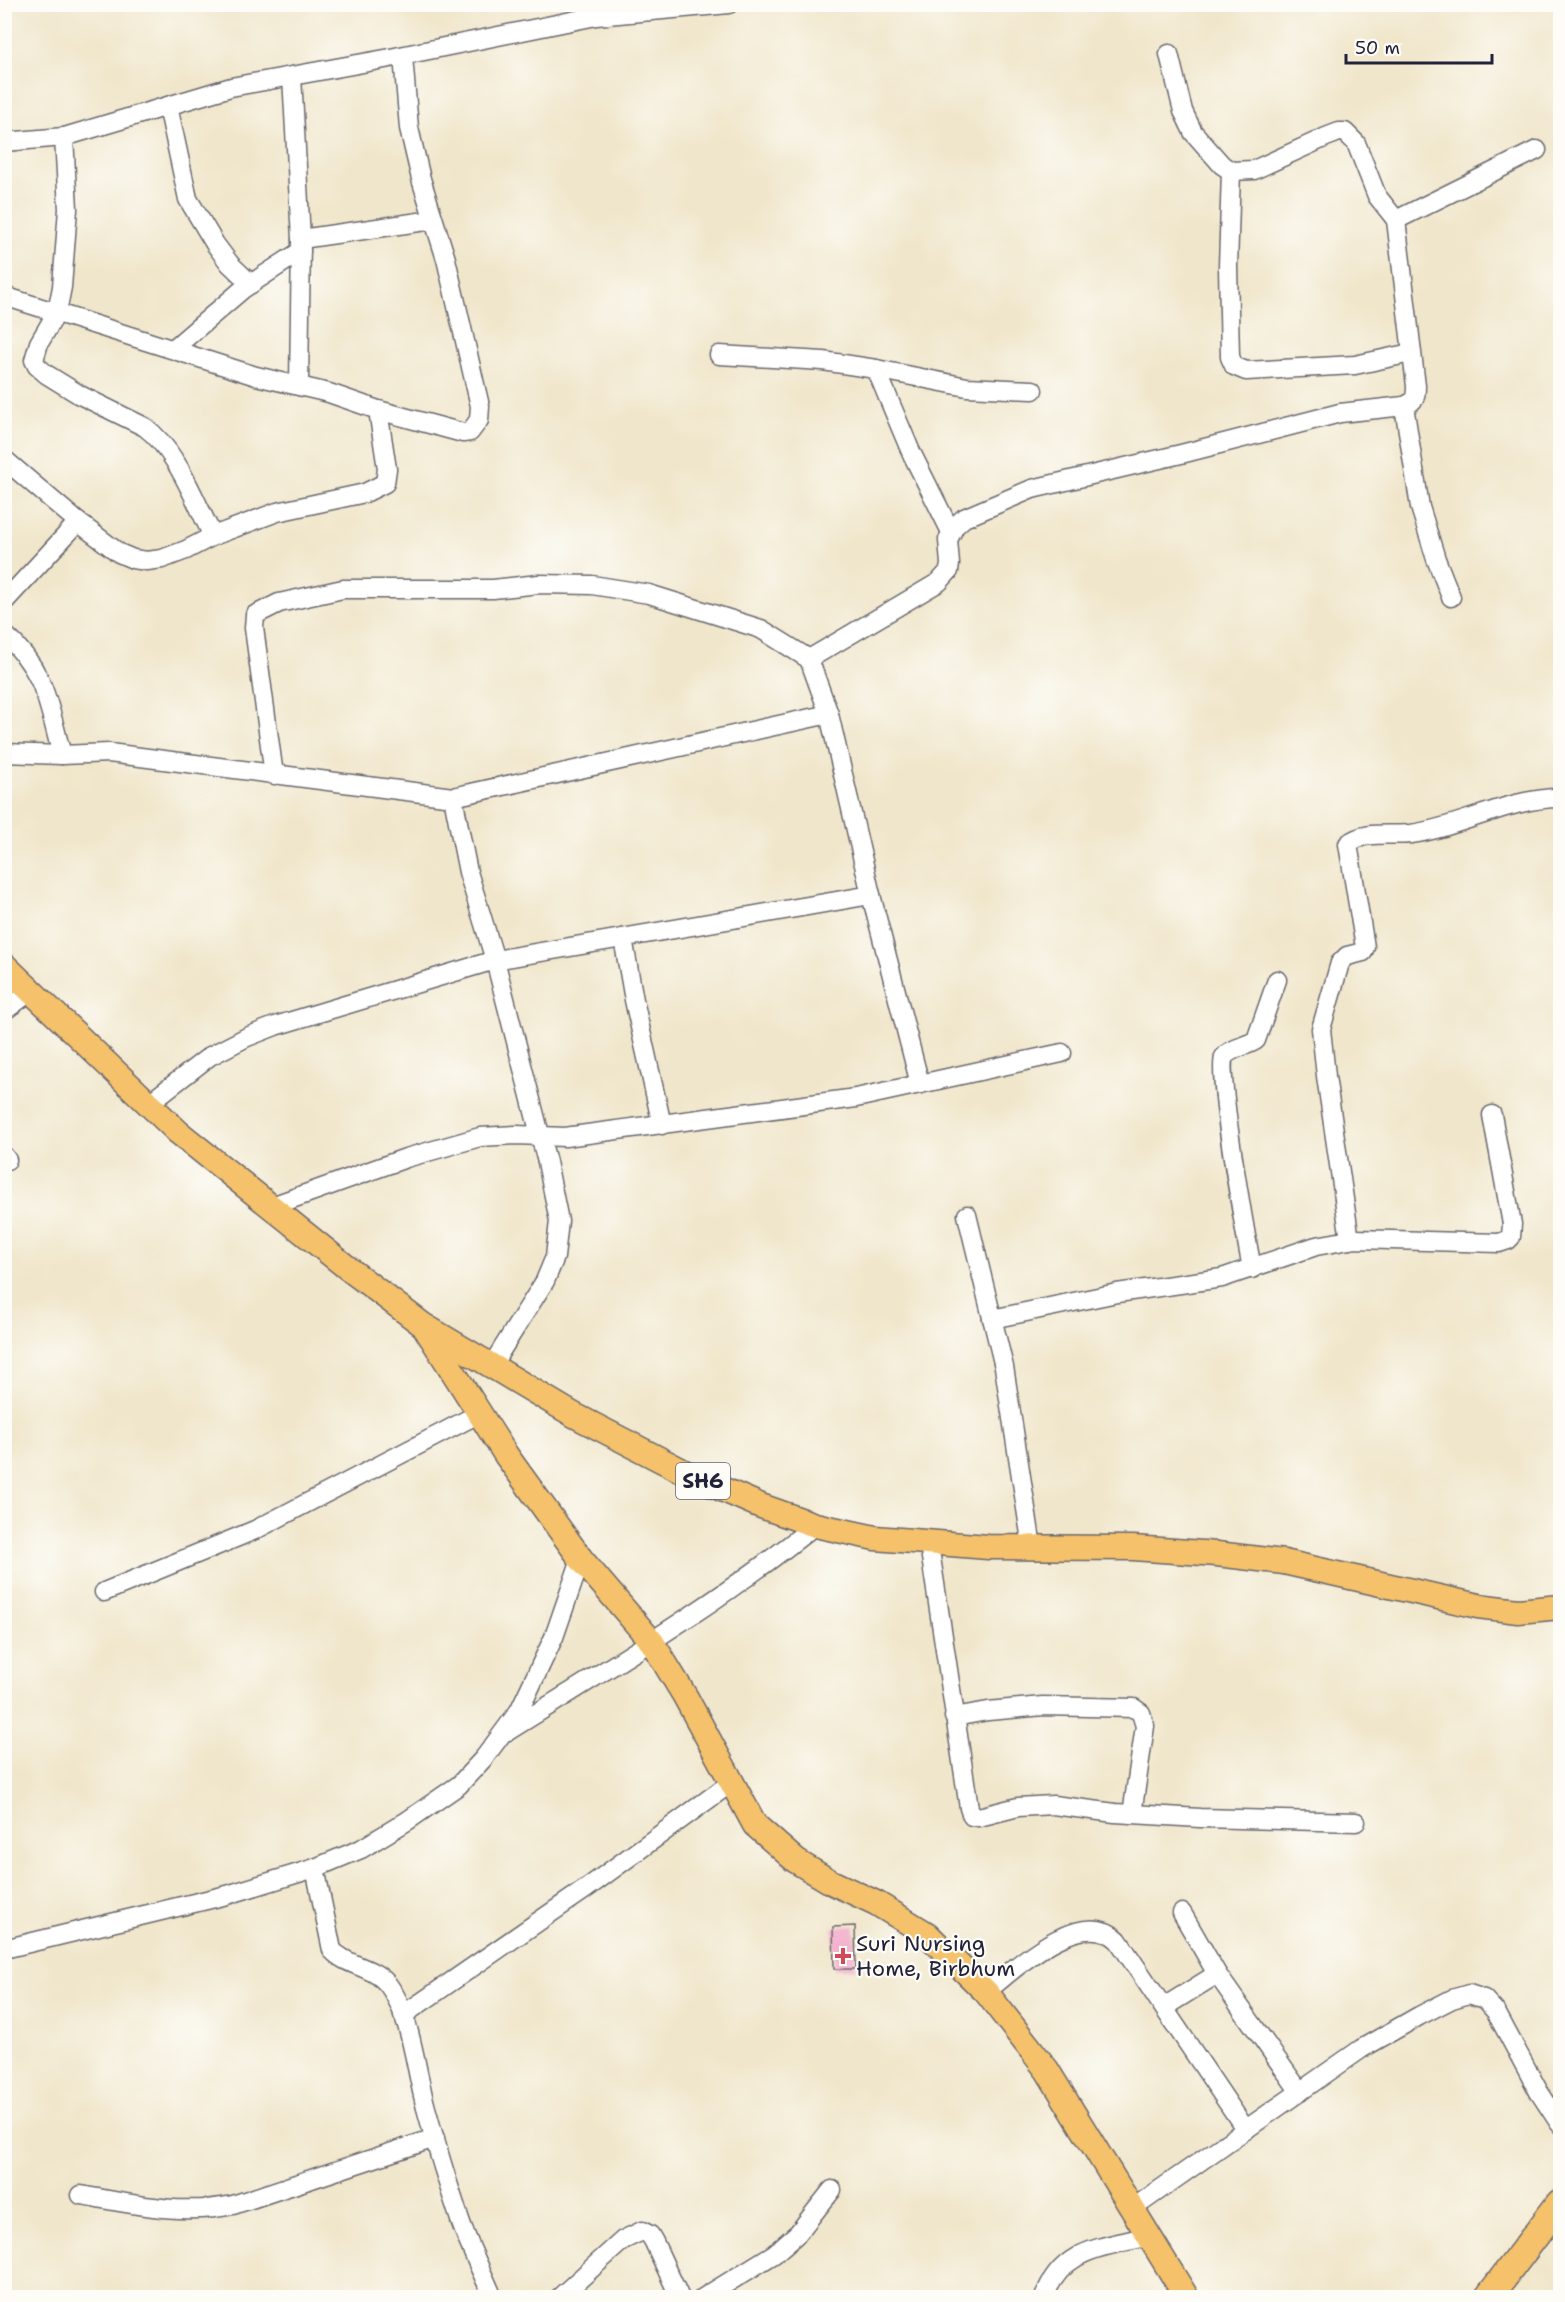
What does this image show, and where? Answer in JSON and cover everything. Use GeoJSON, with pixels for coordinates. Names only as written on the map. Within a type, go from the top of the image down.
{"type":"FeatureCollection","features":[{"type":"Feature","properties":{"kind":"highway"},"geometry":{"type":"LineString","coordinates":[[1488,2298],[1560,2203]]}},
{"type":"Feature","properties":{"kind":"main road","name":"SH6"},"geometry":{"type":"LineString","coordinates":[[4,965],[178,1132],[349,1269],[423,1325],[574,1415],[694,1477],[761,1506],[815,1525],[875,1538],[928,1544],[1133,1548],[1217,1554],[1284,1562],[1478,1606],[1518,1611],[1560,1607]]}},
{"type":"Feature","properties":{"kind":"main road"},"geometry":{"type":"LineString","coordinates":[[423,1325],[506,1455],[581,1559],[652,1642],[685,1696],[755,1825],[796,1861],[831,1882],[876,1903],[927,1934],[987,1992],[1047,2070],[1186,2298]]}},
{"type":"Feature","properties":{"kind":"street"},"geometry":{"type":"LineString","coordinates":[[4,142],[64,136],[231,87],[403,56],[585,11],[729,4]]}},
{"type":"Feature","properties":{"kind":"street"},"geometry":{"type":"LineString","coordinates":[[809,660],[939,582],[949,571],[948,540],[951,532],[964,519],[1032,489],[1340,413],[1404,406],[1413,402],[1416,386],[1396,220],[1377,196],[1356,142],[1345,132],[1339,132],[1254,170],[1231,171],[1210,154],[1193,132],[1183,111],[1168,54]]}},
{"type":"Feature","properties":{"kind":"street"},"geometry":{"type":"LineString","coordinates":[[4,296],[256,376],[330,393],[378,410],[463,433],[470,432],[479,420],[480,406],[446,260],[409,128],[403,56]]}},
{"type":"Feature","properties":{"kind":"street"},"geometry":{"type":"LineString","coordinates":[[292,76],[301,245],[299,386]]}},
{"type":"Feature","properties":{"kind":"street"},"geometry":{"type":"LineString","coordinates":[[168,106],[189,199],[215,244],[230,264],[250,284]]}},
{"type":"Feature","properties":{"kind":"street"},"geometry":{"type":"LineString","coordinates":[[64,136],[68,209],[62,287],[57,312],[35,354],[37,366],[80,395],[153,433],[172,458],[213,536]]}},
{"type":"Feature","properties":{"kind":"street"},"geometry":{"type":"LineString","coordinates":[[1396,220],[1537,150]]}},
{"type":"Feature","properties":{"kind":"street"},"geometry":{"type":"LineString","coordinates":[[1231,171],[1228,267],[1230,357],[1234,366],[1246,371],[1355,365],[1411,353]]}},
{"type":"Feature","properties":{"kind":"street"},"geometry":{"type":"LineString","coordinates":[[172,350],[224,304],[301,245],[434,219]]}},
{"type":"Feature","properties":{"kind":"street"},"geometry":{"type":"LineString","coordinates":[[719,355],[823,361],[967,387],[1033,390]]}},
{"type":"Feature","properties":{"kind":"street"},"geometry":{"type":"LineString","coordinates":[[876,369],[911,453],[951,532]]}},
{"type":"Feature","properties":{"kind":"street"},"geometry":{"type":"LineString","coordinates":[[1404,406],[1420,507],[1436,559],[1451,597]]}},
{"type":"Feature","properties":{"kind":"street"},"geometry":{"type":"LineString","coordinates":[[4,459],[78,522],[119,553],[147,561],[162,559],[186,550],[213,536],[277,512],[364,493],[385,483],[387,469],[378,410]]}},
{"type":"Feature","properties":{"kind":"street"},"geometry":{"type":"LineString","coordinates":[[4,602],[78,522]]}},
{"type":"Feature","properties":{"kind":"street"},"geometry":{"type":"LineString","coordinates":[[274,774],[254,628],[255,615],[279,603],[343,589],[493,589],[539,584],[592,585],[649,594],[761,629],[809,660],[829,714],[871,895],[920,1084]]}},
{"type":"Feature","properties":{"kind":"street"},"geometry":{"type":"LineString","coordinates":[[4,634],[38,672],[62,755]]}},
{"type":"Feature","properties":{"kind":"street"},"geometry":{"type":"LineString","coordinates":[[4,753],[62,755],[109,753],[453,797],[829,714]]}},
{"type":"Feature","properties":{"kind":"street"},"geometry":{"type":"LineString","coordinates":[[453,797],[468,872],[495,960],[540,1137],[558,1221],[555,1257],[545,1281],[492,1365]]}},
{"type":"Feature","properties":{"kind":"street"},"geometry":{"type":"LineString","coordinates":[[1350,1240],[1321,1029],[1340,963],[1347,956],[1361,953],[1365,947],[1348,844],[1366,836],[1411,834],[1440,828],[1523,803],[1560,798]]}},
{"type":"Feature","properties":{"kind":"street"},"geometry":{"type":"LineString","coordinates":[[148,1104],[210,1056],[247,1037],[275,1026],[495,960],[871,895]]}},
{"type":"Feature","properties":{"kind":"street"},"geometry":{"type":"LineString","coordinates":[[623,938],[634,1000],[662,1125]]}},
{"type":"Feature","properties":{"kind":"street"},"geometry":{"type":"LineString","coordinates":[[1252,1269],[1239,1196],[1222,1061],[1228,1053],[1256,1040],[1277,980]]}},
{"type":"Feature","properties":{"kind":"street"},"geometry":{"type":"LineString","coordinates":[[4,1011],[31,991]]}},
{"type":"Feature","properties":{"kind":"street"},"geometry":{"type":"LineString","coordinates":[[272,1206],[406,1158],[480,1137],[516,1135],[565,1137],[856,1098],[1062,1053]]}},
{"type":"Feature","properties":{"kind":"street"},"geometry":{"type":"LineString","coordinates":[[992,1319],[1117,1293],[1222,1278],[1316,1245],[1350,1240],[1499,1244],[1511,1237],[1512,1224],[1492,1115]]}},
{"type":"Feature","properties":{"kind":"street"},"geometry":{"type":"LineString","coordinates":[[967,1215],[1004,1367],[1032,1547]]}},
{"type":"Feature","properties":{"kind":"street"},"geometry":{"type":"LineString","coordinates":[[104,1592],[255,1530],[480,1413]]}},
{"type":"Feature","properties":{"kind":"street"},"geometry":{"type":"LineString","coordinates":[[503,1734],[652,1642],[767,1564],[815,1525]]}},
{"type":"Feature","properties":{"kind":"street"},"geometry":{"type":"LineString","coordinates":[[928,1544],[969,1808],[974,1817],[1037,1805],[1212,1819],[1356,1822]]}},
{"type":"Feature","properties":{"kind":"street"},"geometry":{"type":"LineString","coordinates":[[4,1949],[227,1895],[315,1868],[361,1849],[407,1821],[459,1785],[484,1758],[519,1711],[554,1637],[581,1559]]}},
{"type":"Feature","properties":{"kind":"street"},"geometry":{"type":"LineString","coordinates":[[954,1717],[1043,1706],[1134,1708],[1141,1713],[1145,1726],[1132,1814]]}},
{"type":"Feature","properties":{"kind":"street"},"geometry":{"type":"LineString","coordinates":[[403,2015],[587,1888],[732,1782]]}},
{"type":"Feature","properties":{"kind":"street"},"geometry":{"type":"LineString","coordinates":[[315,1868],[332,1950],[384,1980],[394,1994],[403,2015],[425,2108],[460,2219],[493,2298]]}},
{"type":"Feature","properties":{"kind":"street"},"geometry":{"type":"LineString","coordinates":[[1182,1913],[1217,1974],[1300,2092]]}},
{"type":"Feature","properties":{"kind":"street"},"geometry":{"type":"LineString","coordinates":[[987,1992],[1043,1947],[1078,1932],[1098,1929],[1111,1933],[1164,2007],[1245,2130]]}},
{"type":"Feature","properties":{"kind":"street"},"geometry":{"type":"LineString","coordinates":[[1164,2007],[1217,1974]]}},
{"type":"Feature","properties":{"kind":"street"},"geometry":{"type":"LineString","coordinates":[[1132,2209],[1361,2049],[1452,1999],[1469,1994],[1484,1999],[1496,2012],[1539,2091],[1560,2124]]}},
{"type":"Feature","properties":{"kind":"street"},"geometry":{"type":"LineString","coordinates":[[81,2195],[165,2210],[213,2209],[233,2205],[435,2138]]}},
{"type":"Feature","properties":{"kind":"street"},"geometry":{"type":"LineString","coordinates":[[703,2298],[782,2247],[798,2233],[832,2190]]}},
{"type":"Feature","properties":{"kind":"street"},"geometry":{"type":"LineString","coordinates":[[559,2298],[623,2240],[642,2231],[650,2235],[654,2242],[680,2298]]}},
{"type":"Feature","properties":{"kind":"street"},"geometry":{"type":"LineString","coordinates":[[1044,2298],[1059,2269],[1068,2261],[1100,2248],[1149,2236]]}},
{"type":"Feature","properties":{"kind":"building"},"geometry":{"type":"Polygon","coordinates":[[[855,1926],[856,1969],[834,1969],[833,1927],[855,1926]]]}},
{"type":"Feature","properties":{"kind":"place","name":"Suri Nursing Home, Birbhum"},"geometry":{"type":"Point","coordinates":[843,1956]}}]}
